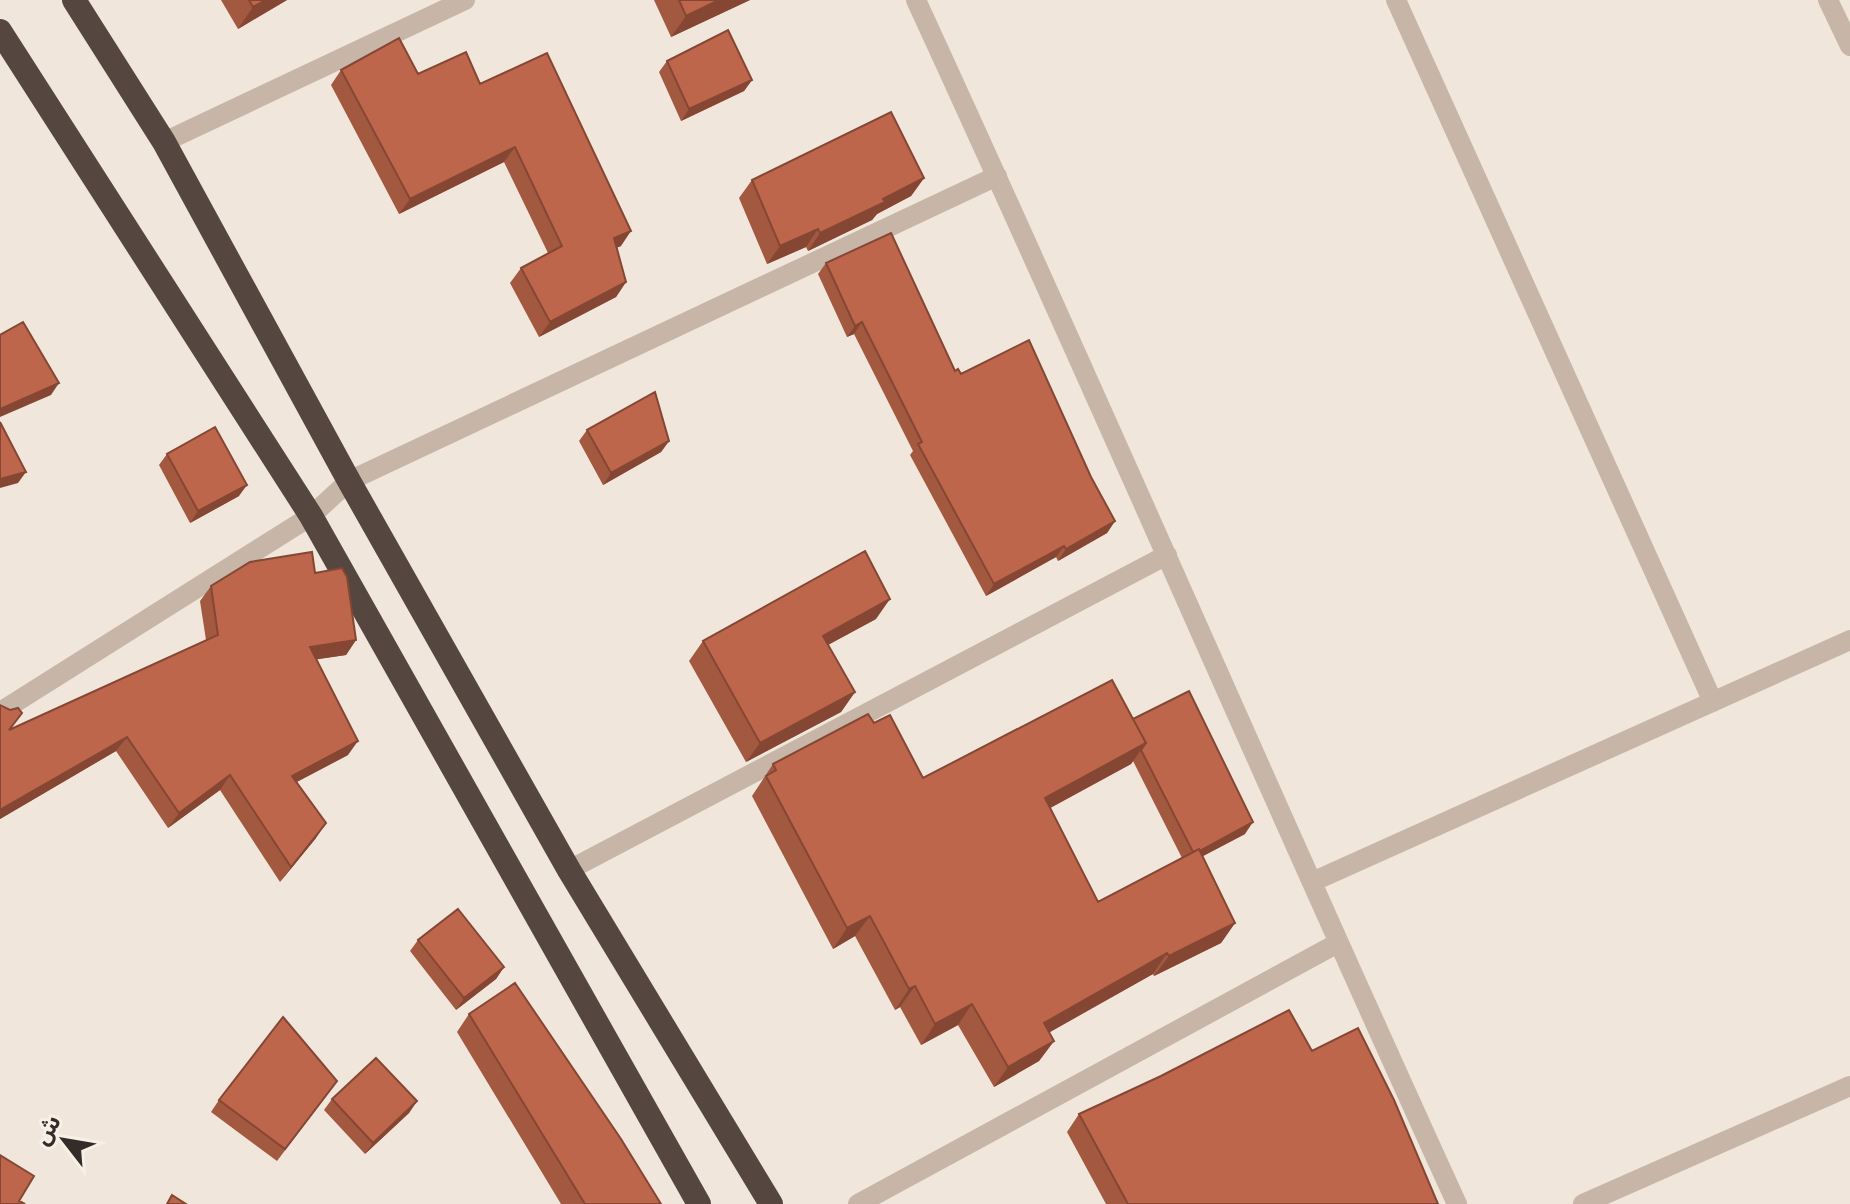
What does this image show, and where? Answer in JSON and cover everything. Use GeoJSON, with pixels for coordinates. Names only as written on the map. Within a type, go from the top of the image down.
{"type":"FeatureCollection","features":[{"type":"Feature","properties":{"kind":"highway"},"geometry":{"type":"LineString","coordinates":[[74,0],[164,142],[349,481],[569,870],[771,1204]]}},
{"type":"Feature","properties":{"kind":"highway"},"geometry":{"type":"LineString","coordinates":[[0,31],[311,516],[699,1204]]}},
{"type":"Feature","properties":{"kind":"street"},"geometry":{"type":"LineString","coordinates":[[164,142],[465,0]]}},
{"type":"Feature","properties":{"kind":"street"},"geometry":{"type":"LineString","coordinates":[[916,0],[1457,1204]]}},
{"type":"Feature","properties":{"kind":"street"},"geometry":{"type":"LineString","coordinates":[[1396,0],[1713,702]]}},
{"type":"Feature","properties":{"kind":"street"},"geometry":{"type":"LineString","coordinates":[[1828,0],[1850,46]]}},
{"type":"Feature","properties":{"kind":"street"},"geometry":{"type":"LineString","coordinates":[[0,712],[311,516],[349,481],[997,176]]}},
{"type":"Feature","properties":{"kind":"street"},"geometry":{"type":"LineString","coordinates":[[569,870],[1167,555]]}},
{"type":"Feature","properties":{"kind":"street"},"geometry":{"type":"LineString","coordinates":[[1312,882],[1850,640]]}},
{"type":"Feature","properties":{"kind":"street"},"geometry":{"type":"LineString","coordinates":[[858,1204],[1338,943]]}},
{"type":"Feature","properties":{"kind":"street"},"geometry":{"type":"LineString","coordinates":[[1583,1204],[1850,1086]]}},
{"type":"Feature","properties":{"kind":"building"},"geometry":{"type":"Polygon","coordinates":[[[249,0],[266,0],[253,7],[249,0]]]}},
{"type":"Feature","properties":{"kind":"building"},"geometry":{"type":"Polygon","coordinates":[[[679,0],[719,0],[686,16],[679,0]]]}},
{"type":"Feature","properties":{"kind":"building"},"geometry":{"type":"Polygon","coordinates":[[[728,30],[752,80],[689,109],[667,61],[728,30]]]}},
{"type":"Feature","properties":{"kind":"building"},"geometry":{"type":"Polygon","coordinates":[[[399,38],[418,74],[466,52],[480,84],[547,53],[631,231],[614,238],[626,282],[550,322],[521,268],[562,246],[515,147],[410,199],[341,70],[399,38]]]}},
{"type":"Feature","properties":{"kind":"building"},"geometry":{"type":"Polygon","coordinates":[[[891,112],[924,178],[883,199],[885,202],[820,233],[818,229],[780,246],[752,180],[891,112]]]}},
{"type":"Feature","properties":{"kind":"building"},"geometry":{"type":"Polygon","coordinates":[[[891,233],[955,371],[958,369],[961,374],[1029,340],[1091,477],[1115,521],[994,584],[918,444],[922,442],[862,322],[855,326],[826,263],[891,233]]]}},
{"type":"Feature","properties":{"kind":"building"},"geometry":{"type":"Polygon","coordinates":[[[23,322],[59,383],[0,409],[0,335],[23,322]]]}},
{"type":"Feature","properties":{"kind":"building"},"geometry":{"type":"Polygon","coordinates":[[[655,392],[669,441],[611,473],[587,430],[655,392]]]}},
{"type":"Feature","properties":{"kind":"building"},"geometry":{"type":"Polygon","coordinates":[[[0,422],[26,472],[0,479],[0,422]]]}},
{"type":"Feature","properties":{"kind":"building"},"geometry":{"type":"Polygon","coordinates":[[[215,427],[247,485],[198,511],[167,454],[215,427]]]}},
{"type":"Feature","properties":{"kind":"building"},"geometry":{"type":"Polygon","coordinates":[[[865,551],[890,599],[823,636],[855,692],[760,743],[703,641],[865,551]]]}},
{"type":"Feature","properties":{"kind":"building"},"geometry":{"type":"Polygon","coordinates":[[[312,552],[315,573],[342,568],[347,577],[356,640],[310,647],[358,741],[292,776],[326,823],[291,867],[230,775],[179,813],[127,737],[0,810],[0,705],[10,710],[18,708],[22,713],[9,730],[218,635],[211,586],[250,562],[312,552]]]}},
{"type":"Feature","properties":{"kind":"building"},"geometry":{"type":"Polygon","coordinates":[[[1112,680],[1146,743],[1045,798],[1098,902],[1199,849],[1235,923],[1169,956],[1167,953],[1044,1023],[1054,1041],[1008,1067],[972,1004],[935,1024],[915,986],[909,989],[870,916],[847,928],[766,776],[776,770],[773,764],[868,714],[874,723],[890,715],[923,778],[1112,680]]]}},
{"type":"Feature","properties":{"kind":"building"},"geometry":{"type":"Polygon","coordinates":[[[1189,691],[1253,822],[1193,852],[1141,750],[1146,743],[1133,719],[1189,691]]]}},
{"type":"Feature","properties":{"kind":"building"},"geometry":{"type":"Polygon","coordinates":[[[458,909],[504,967],[464,998],[418,940],[458,909]]]}},
{"type":"Feature","properties":{"kind":"building"},"geometry":{"type":"Polygon","coordinates":[[[515,983],[621,1139],[661,1204],[585,1204],[469,1014],[515,983]]]}},
{"type":"Feature","properties":{"kind":"building"},"geometry":{"type":"Polygon","coordinates":[[[1289,1010],[1312,1051],[1358,1028],[1394,1100],[1438,1204],[1128,1204],[1079,1114],[1289,1010]]]}},
{"type":"Feature","properties":{"kind":"building"},"geometry":{"type":"Polygon","coordinates":[[[283,1017],[337,1081],[285,1149],[219,1100],[283,1017]]]}},
{"type":"Feature","properties":{"kind":"building"},"geometry":{"type":"Polygon","coordinates":[[[376,1058],[417,1101],[373,1143],[332,1099],[376,1058]]]}},
{"type":"Feature","properties":{"kind":"building"},"geometry":{"type":"Polygon","coordinates":[[[0,1155],[34,1176],[19,1201],[25,1204],[0,1204],[0,1155]]]}},
{"type":"Feature","properties":{"kind":"building"},"geometry":{"type":"Polygon","coordinates":[[[172,1195],[186,1204],[167,1204],[172,1195]]]}}]}
